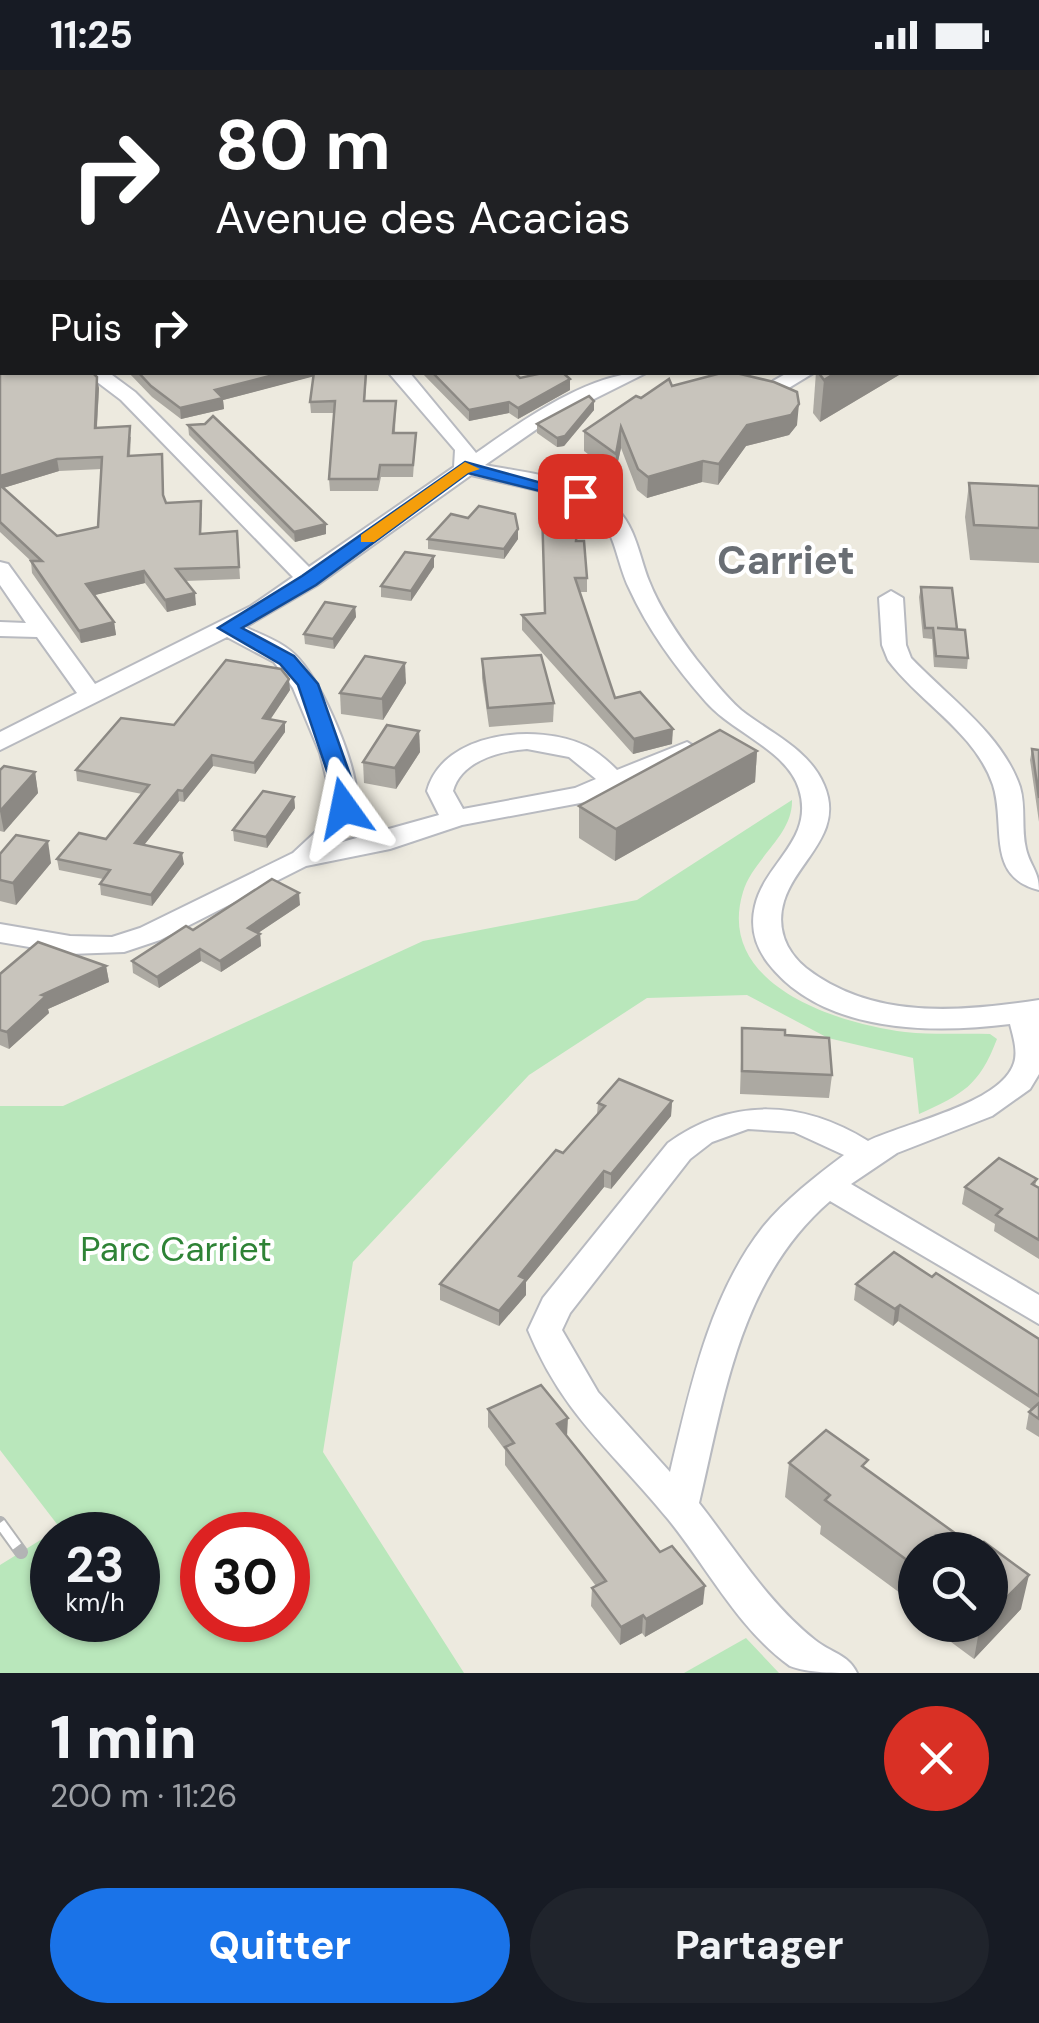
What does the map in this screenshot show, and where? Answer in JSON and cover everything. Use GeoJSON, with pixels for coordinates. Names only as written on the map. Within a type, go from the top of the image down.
{"type":"FeatureCollection","features":[{"type":"Feature","properties":{"kind":"street"},"geometry":{"type":"LineString","coordinates":[[98,375],[128,396],[309,580]]}},
{"type":"Feature","properties":{"kind":"street"},"geometry":{"type":"LineString","coordinates":[[401,375],[465,449],[465,467]]}},
{"type":"Feature","properties":{"kind":"street"},"geometry":{"type":"LineString","coordinates":[[0,742],[228,628],[309,580],[537,420],[632,375]]}},
{"type":"Feature","properties":{"kind":"street"},"geometry":{"type":"LineString","coordinates":[[780,386],[800,375]]}},
{"type":"Feature","properties":{"kind":"street"},"geometry":{"type":"LineString","coordinates":[[465,467],[580,496],[608,513],[624,540],[639,588],[661,627],[721,704],[776,745],[811,783],[816,803],[811,840],[768,906],[767,935],[785,966],[820,992],[900,1017],[1030,1012],[1029,1065],[998,1102],[867,1155],[798,1211],[763,1249],[720,1348],[680,1506]]}},
{"type":"Feature","properties":{"kind":"street"},"geometry":{"type":"LineString","coordinates":[[0,570],[91,696]]}},
{"type":"Feature","properties":{"kind":"street"},"geometry":{"type":"LineString","coordinates":[[890,598],[894,644],[900,660],[998,768],[1008,790],[1010,850],[1032,879],[1039,882]]}},
{"type":"Feature","properties":{"kind":"street"},"geometry":{"type":"LineString","coordinates":[[4,940],[114,946],[150,934],[298,860],[334,830],[344,808],[344,789],[308,684],[287,660],[228,628]]}},
{"type":"Feature","properties":{"kind":"street"},"geometry":{"type":"LineString","coordinates":[[0,629],[41,630]]}},
{"type":"Feature","properties":{"kind":"street"},"geometry":{"type":"LineString","coordinates":[[456,818],[443,807],[439,793],[448,772],[469,756],[505,744],[537,742],[562,746],[580,753],[614,782]]}},
{"type":"Feature","properties":{"kind":"street"},"geometry":{"type":"LineString","coordinates":[[298,860],[380,843],[456,818],[565,799],[687,750]]}},
{"type":"Feature","properties":{"kind":"street"},"geometry":{"type":"LineString","coordinates":[[837,1673],[802,1654],[756,1606],[680,1506],[626,1451],[555,1359],[545,1330],[554,1307],[679,1151],[700,1132],[735,1120],[798,1120],[833,1131],[867,1155]]}},
{"type":"Feature","properties":{"kind":"street"},"geometry":{"type":"LineString","coordinates":[[830,1186],[1039,1311]]}},
{"type":"Feature","properties":{"kind":"green space","name":"Parc Carriet"},"geometry":{"type":"Polygon","coordinates":[[[792,800],[786,825],[743,892],[739,924],[747,951],[763,974],[787,993],[846,1019],[905,1032],[990,1034],[997,1039],[983,1068],[968,1087],[919,1114],[913,1058],[828,1038],[747,995],[647,998],[529,1075],[353,1262],[323,1452],[464,1673],[0,1673],[0,1565],[30,1546],[30,1642],[160,1642],[160,1512],[48,1512],[0,1450],[0,1106],[63,1106],[423,941],[637,900],[792,800]]]}},
{"type":"Feature","properties":{"kind":"green space"},"geometry":{"type":"Polygon","coordinates":[[[746,1638],[779,1673],[684,1673],[746,1638]]]}},
{"type":"Feature","properties":{"kind":"building"},"geometry":{"type":"Polygon","coordinates":[[[0,375],[95,375],[95,428],[130,426],[128,456],[162,454],[166,503],[201,501],[200,534],[237,531],[239,567],[176,569],[195,593],[165,600],[144,571],[86,584],[114,622],[79,631],[31,561],[42,561],[0,522],[0,485],[57,536],[98,527],[102,457],[57,459],[0,476],[0,375]]]}},
{"type":"Feature","properties":{"kind":"building"},"geometry":{"type":"Polygon","coordinates":[[[141,375],[273,375],[215,390],[223,398],[180,408],[141,375]]]}},
{"type":"Feature","properties":{"kind":"building"},"geometry":{"type":"Polygon","coordinates":[[[314,375],[366,375],[364,401],[396,401],[393,433],[416,433],[413,465],[380,465],[378,479],[329,479],[335,401],[310,402],[314,375]]]}},
{"type":"Feature","properties":{"kind":"building"},"geometry":{"type":"Polygon","coordinates":[[[435,375],[565,375],[570,379],[518,408],[509,402],[469,410],[435,375]]]}},
{"type":"Feature","properties":{"kind":"building"},"geometry":{"type":"Polygon","coordinates":[[[714,375],[745,375],[797,392],[799,404],[791,415],[747,425],[719,464],[703,461],[648,477],[638,469],[621,427],[616,454],[584,431],[669,379],[672,386],[714,375]]]}},
{"type":"Feature","properties":{"kind":"building"},"geometry":{"type":"Polygon","coordinates":[[[589,396],[594,401],[565,436],[557,438],[537,424],[589,396]]]}},
{"type":"Feature","properties":{"kind":"building"},"geometry":{"type":"Polygon","coordinates":[[[213,416],[326,524],[294,532],[188,425],[205,424],[213,416]]]}},
{"type":"Feature","properties":{"kind":"building"},"geometry":{"type":"Polygon","coordinates":[[[969,483],[1039,486],[1039,528],[974,525],[969,483]]]}},
{"type":"Feature","properties":{"kind":"building"},"geometry":{"type":"Polygon","coordinates":[[[479,506],[515,514],[518,529],[504,549],[428,539],[451,514],[468,518],[479,506]]]}},
{"type":"Feature","properties":{"kind":"building"},"geometry":{"type":"Polygon","coordinates":[[[553,506],[561,532],[577,531],[576,541],[584,541],[587,578],[575,578],[615,698],[640,692],[673,729],[634,739],[522,615],[545,613],[542,508],[553,506]]]}},
{"type":"Feature","properties":{"kind":"building"},"geometry":{"type":"Polygon","coordinates":[[[405,552],[434,556],[411,591],[381,586],[405,552]]]}},
{"type":"Feature","properties":{"kind":"building"},"geometry":{"type":"Polygon","coordinates":[[[921,587],[952,588],[957,629],[937,628],[965,630],[968,658],[936,656],[933,628],[925,628],[921,587]]]}},
{"type":"Feature","properties":{"kind":"building"},"geometry":{"type":"Polygon","coordinates":[[[325,602],[355,607],[333,639],[304,634],[325,602]]]}},
{"type":"Feature","properties":{"kind":"building"},"geometry":{"type":"Polygon","coordinates":[[[541,655],[554,703],[488,708],[482,659],[541,655]]]}},
{"type":"Feature","properties":{"kind":"building"},"geometry":{"type":"Polygon","coordinates":[[[365,656],[405,663],[382,699],[340,693],[365,656]]]}},
{"type":"Feature","properties":{"kind":"building"},"geometry":{"type":"Polygon","coordinates":[[[226,660],[281,669],[289,679],[263,718],[285,722],[254,763],[212,755],[135,843],[182,853],[151,895],[100,884],[110,870],[57,859],[79,833],[106,839],[149,785],[76,770],[121,718],[174,725],[226,660]]]}},
{"type":"Feature","properties":{"kind":"building"},"geometry":{"type":"Polygon","coordinates":[[[387,725],[419,731],[395,768],[363,762],[387,725]]]}},
{"type":"Feature","properties":{"kind":"building"},"geometry":{"type":"Polygon","coordinates":[[[720,730],[757,751],[616,829],[579,806],[720,730]]]}},
{"type":"Feature","properties":{"kind":"building"},"geometry":{"type":"Polygon","coordinates":[[[1032,749],[1039,750],[1039,798],[1032,749]]]}},
{"type":"Feature","properties":{"kind":"building"},"geometry":{"type":"Polygon","coordinates":[[[4,766],[35,772],[0,811],[0,770],[4,766]]]}},
{"type":"Feature","properties":{"kind":"building"},"geometry":{"type":"Polygon","coordinates":[[[263,791],[294,797],[266,837],[233,830],[263,791]]]}},
{"type":"Feature","properties":{"kind":"building"},"geometry":{"type":"Polygon","coordinates":[[[16,835],[48,841],[13,883],[0,880],[0,854],[16,835]]]}},
{"type":"Feature","properties":{"kind":"building"},"geometry":{"type":"Polygon","coordinates":[[[272,879],[299,893],[248,928],[260,934],[220,961],[200,949],[157,977],[132,961],[186,926],[193,930],[272,879]]]}},
{"type":"Feature","properties":{"kind":"building"},"geometry":{"type":"Polygon","coordinates":[[[38,942],[106,966],[42,995],[46,996],[7,1032],[0,1030],[0,974],[38,942]]]}},
{"type":"Feature","properties":{"kind":"building"},"geometry":{"type":"Polygon","coordinates":[[[742,1028],[829,1038],[832,1075],[742,1071],[742,1028]]]}},
{"type":"Feature","properties":{"kind":"building"},"geometry":{"type":"Polygon","coordinates":[[[619,1079],[672,1101],[611,1174],[604,1171],[519,1276],[526,1279],[499,1311],[440,1284],[556,1150],[563,1153],[605,1106],[598,1103],[619,1079]]]}},
{"type":"Feature","properties":{"kind":"building"},"geometry":{"type":"Polygon","coordinates":[[[999,1158],[1037,1179],[1032,1184],[1039,1188],[1039,1240],[996,1215],[1002,1209],[965,1187],[999,1158]]]}},
{"type":"Feature","properties":{"kind":"building"},"geometry":{"type":"Polygon","coordinates":[[[894,1252],[932,1277],[936,1273],[1039,1339],[1039,1396],[900,1305],[895,1309],[856,1284],[894,1252]]]}},
{"type":"Feature","properties":{"kind":"building"},"geometry":{"type":"Polygon","coordinates":[[[541,1385],[568,1418],[557,1424],[660,1552],[672,1546],[705,1586],[646,1619],[643,1615],[621,1627],[592,1588],[606,1581],[505,1447],[514,1443],[488,1409],[541,1385]]]}},
{"type":"Feature","properties":{"kind":"building"},"geometry":{"type":"Polygon","coordinates":[[[1039,1403],[1039,1419],[1029,1412],[1039,1403]]]}},
{"type":"Feature","properties":{"kind":"building"},"geometry":{"type":"Polygon","coordinates":[[[826,1430],[868,1460],[862,1466],[953,1532],[898,1532],[898,1554],[825,1500],[830,1495],[789,1463],[826,1430]]]}},
{"type":"Feature","properties":{"kind":"building"},"geometry":{"type":"Polygon","coordinates":[[[1008,1560],[1029,1575],[1008,1596],[1008,1560]]]}},
{"type":"Feature","properties":{"kind":"railway"},"geometry":{"type":"LineString","coordinates":[[0,1523],[21,1552]]}},
{"type":"Feature","properties":{"kind":"slow traffic"},"geometry":{"type":"LineString","coordinates":[[368,538],[465,467],[471,469]]}},
{"type":"Feature","properties":{"kind":"district","name":"Carriet"},"geometry":{"type":"Point","coordinates":[786,560]}},
{"type":"Feature","properties":{"kind":"route"},"geometry":{"type":"LineString","coordinates":[[344,808],[344,789],[313,708],[308,684],[287,660],[228,628],[309,580],[465,467],[580,496]]}}]}
